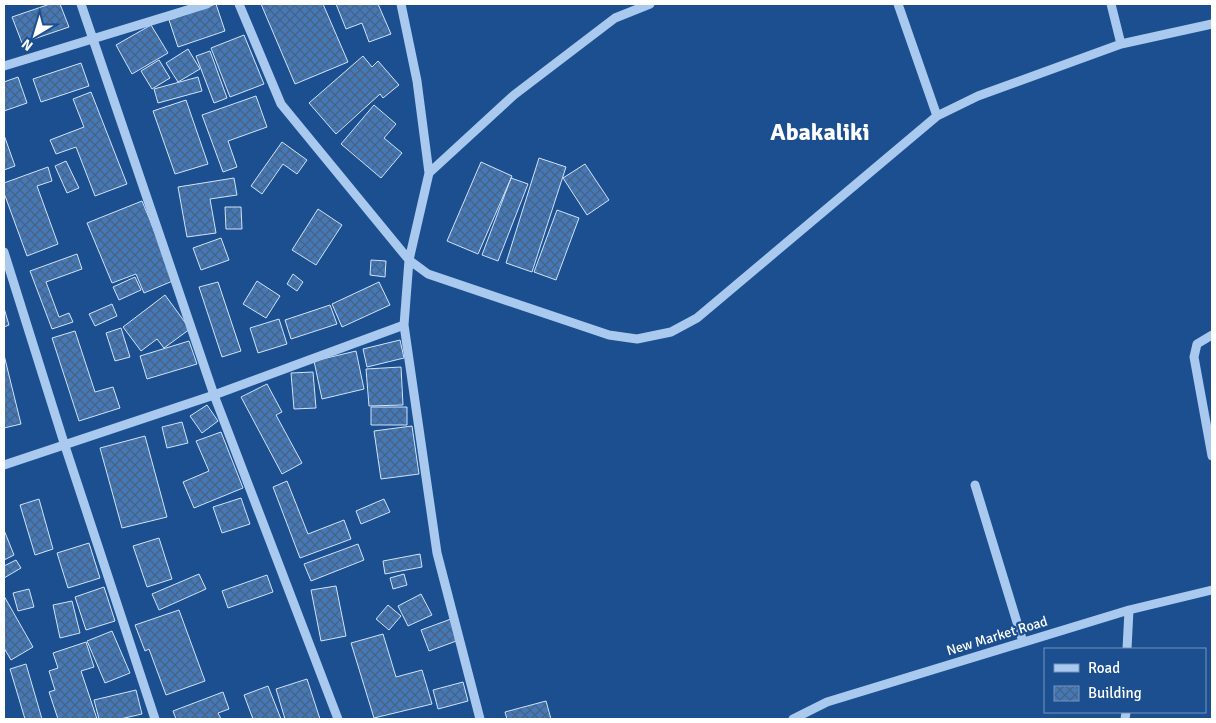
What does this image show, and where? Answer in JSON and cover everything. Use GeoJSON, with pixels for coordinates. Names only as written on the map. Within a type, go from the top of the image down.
{"type":"FeatureCollection","features":[{"type":"Feature","properties":{"kind":"street"},"geometry":{"type":"LineString","coordinates":[[81,4],[214,395],[338,719]]}},
{"type":"Feature","properties":{"kind":"street"},"geometry":{"type":"LineString","coordinates":[[4,66],[207,4]]}},
{"type":"Feature","properties":{"kind":"street"},"geometry":{"type":"LineString","coordinates":[[239,4],[281,104],[409,260],[428,274],[609,335],[637,339],[671,332],[697,318],[937,116],[978,96],[1122,44],[1212,24]]}},
{"type":"Feature","properties":{"kind":"street"},"geometry":{"type":"LineString","coordinates":[[401,4],[416,81],[429,173],[409,260],[404,325],[436,552],[480,719]]}},
{"type":"Feature","properties":{"kind":"street"},"geometry":{"type":"LineString","coordinates":[[429,173],[514,95],[615,18],[650,4]]}},
{"type":"Feature","properties":{"kind":"street"},"geometry":{"type":"LineString","coordinates":[[898,4],[937,116]]}},
{"type":"Feature","properties":{"kind":"street"},"geometry":{"type":"LineString","coordinates":[[1111,4],[1122,44]]}},
{"type":"Feature","properties":{"kind":"street"},"geometry":{"type":"LineString","coordinates":[[4,252],[65,446],[155,719]]}},
{"type":"Feature","properties":{"kind":"street"},"geometry":{"type":"LineString","coordinates":[[4,465],[214,395],[404,325]]}},
{"type":"Feature","properties":{"kind":"street"},"geometry":{"type":"LineString","coordinates":[[1212,335],[1197,344],[1194,357],[1212,456]]}},
{"type":"Feature","properties":{"kind":"street"},"geometry":{"type":"LineString","coordinates":[[976,485],[1023,642]]}},
{"type":"Feature","properties":{"kind":"street","name":"New Market Road"},"geometry":{"type":"LineString","coordinates":[[793,719],[827,702],[1128,610],[1212,590]]}},
{"type":"Feature","properties":{"kind":"street"},"geometry":{"type":"LineString","coordinates":[[1127,648],[1128,610]]}},
{"type":"Feature","properties":{"kind":"building"},"geometry":{"type":"Polygon","coordinates":[[[50,4],[60,4],[69,27],[22,43],[12,17],[50,4]]]}},
{"type":"Feature","properties":{"kind":"building"},"geometry":{"type":"Polygon","coordinates":[[[216,4],[225,31],[178,47],[169,20],[216,4]]]}},
{"type":"Feature","properties":{"kind":"building"},"geometry":{"type":"Polygon","coordinates":[[[261,4],[323,4],[348,62],[295,84],[261,4]]]}},
{"type":"Feature","properties":{"kind":"building"},"geometry":{"type":"Polygon","coordinates":[[[336,4],[378,4],[391,34],[369,42],[362,23],[346,29],[336,4]]]}},
{"type":"Feature","properties":{"kind":"building"},"geometry":{"type":"Polygon","coordinates":[[[151,25],[168,53],[132,74],[116,45],[151,25]]]}},
{"type":"Feature","properties":{"kind":"building"},"geometry":{"type":"Polygon","coordinates":[[[244,35],[264,84],[230,97],[211,48],[244,35]]]}},
{"type":"Feature","properties":{"kind":"building"},"geometry":{"type":"Polygon","coordinates":[[[188,49],[200,69],[178,82],[166,63],[188,49]]]}},
{"type":"Feature","properties":{"kind":"building"},"geometry":{"type":"Polygon","coordinates":[[[210,51],[227,98],[214,103],[196,56],[210,51]]]}},
{"type":"Feature","properties":{"kind":"building"},"geometry":{"type":"Polygon","coordinates":[[[363,56],[372,67],[378,61],[399,85],[383,98],[380,94],[336,134],[309,103],[363,56]]]}},
{"type":"Feature","properties":{"kind":"building"},"geometry":{"type":"Polygon","coordinates":[[[159,60],[170,78],[152,89],[141,71],[159,60]]]}},
{"type":"Feature","properties":{"kind":"building"},"geometry":{"type":"Polygon","coordinates":[[[81,63],[89,86],[41,102],[33,79],[81,63]]]}},
{"type":"Feature","properties":{"kind":"building"},"geometry":{"type":"Polygon","coordinates":[[[18,77],[27,103],[4,111],[4,82],[18,77]]]}},
{"type":"Feature","properties":{"kind":"building"},"geometry":{"type":"Polygon","coordinates":[[[198,77],[202,91],[158,103],[154,89],[198,77]]]}},
{"type":"Feature","properties":{"kind":"building"},"geometry":{"type":"Polygon","coordinates":[[[91,92],[127,184],[95,196],[76,147],[56,154],[50,140],[84,127],[73,99],[91,92]]]}},
{"type":"Feature","properties":{"kind":"building"},"geometry":{"type":"Polygon","coordinates":[[[256,96],[267,127],[228,141],[237,167],[223,172],[202,115],[256,96]]]}},
{"type":"Feature","properties":{"kind":"building"},"geometry":{"type":"Polygon","coordinates":[[[186,100],[208,164],[175,174],[153,111],[186,100]]]}},
{"type":"Feature","properties":{"kind":"building"},"geometry":{"type":"Polygon","coordinates":[[[374,105],[396,124],[384,138],[402,153],[381,178],[341,144],[374,105]]]}},
{"type":"Feature","properties":{"kind":"building"},"geometry":{"type":"Polygon","coordinates":[[[4,135],[15,166],[4,170],[4,135]]]}},
{"type":"Feature","properties":{"kind":"building"},"geometry":{"type":"Polygon","coordinates":[[[282,142],[307,160],[297,174],[283,164],[262,194],[251,186],[282,142]]]}},
{"type":"Feature","properties":{"kind":"building"},"geometry":{"type":"Polygon","coordinates":[[[539,158],[566,167],[532,272],[506,263],[539,158]]]}},
{"type":"Feature","properties":{"kind":"building"},"geometry":{"type":"Polygon","coordinates":[[[66,161],[79,188],[67,193],[55,166],[66,161]]]}},
{"type":"Feature","properties":{"kind":"building"},"geometry":{"type":"Polygon","coordinates":[[[481,162],[512,176],[478,254],[447,241],[481,162]]]}},
{"type":"Feature","properties":{"kind":"building"},"geometry":{"type":"Polygon","coordinates":[[[585,164],[609,200],[587,215],[563,178],[585,164]]]}},
{"type":"Feature","properties":{"kind":"building"},"geometry":{"type":"Polygon","coordinates":[[[48,167],[52,181],[37,186],[58,244],[27,256],[4,193],[4,183],[48,167]]]}},
{"type":"Feature","properties":{"kind":"building"},"geometry":{"type":"Polygon","coordinates":[[[234,178],[237,195],[210,199],[216,233],[187,237],[178,187],[234,178]]]}},
{"type":"Feature","properties":{"kind":"building"},"geometry":{"type":"Polygon","coordinates":[[[511,178],[528,184],[498,261],[482,255],[511,178]]]}},
{"type":"Feature","properties":{"kind":"building"},"geometry":{"type":"Polygon","coordinates":[[[142,201],[175,280],[144,293],[136,274],[112,283],[87,223],[142,201]]]}},
{"type":"Feature","properties":{"kind":"building"},"geometry":{"type":"Polygon","coordinates":[[[225,207],[241,207],[242,229],[226,229],[225,207]]]}},
{"type":"Feature","properties":{"kind":"building"},"geometry":{"type":"Polygon","coordinates":[[[318,209],[342,225],[316,265],[292,250],[318,209]]]}},
{"type":"Feature","properties":{"kind":"building"},"geometry":{"type":"Polygon","coordinates":[[[557,210],[579,218],[556,280],[534,272],[557,210]]]}},
{"type":"Feature","properties":{"kind":"building"},"geometry":{"type":"Polygon","coordinates":[[[221,238],[229,260],[201,270],[193,248],[221,238]]]}},
{"type":"Feature","properties":{"kind":"building"},"geometry":{"type":"Polygon","coordinates":[[[77,254],[82,269],[46,282],[59,317],[69,313],[73,322],[52,329],[30,271],[77,254]]]}},
{"type":"Feature","properties":{"kind":"building"},"geometry":{"type":"Polygon","coordinates":[[[371,260],[386,261],[385,277],[370,275],[371,260]]]}},
{"type":"Feature","properties":{"kind":"building"},"geometry":{"type":"Polygon","coordinates":[[[293,274],[303,282],[297,291],[287,284],[293,274]]]}},
{"type":"Feature","properties":{"kind":"building"},"geometry":{"type":"Polygon","coordinates":[[[135,277],[141,290],[119,300],[113,287],[135,277]]]}},
{"type":"Feature","properties":{"kind":"building"},"geometry":{"type":"Polygon","coordinates":[[[257,281],[280,296],[266,318],[243,304],[257,281]]]}},
{"type":"Feature","properties":{"kind":"building"},"geometry":{"type":"Polygon","coordinates":[[[218,282],[241,351],[222,357],[199,287],[218,282]]]}},
{"type":"Feature","properties":{"kind":"building"},"geometry":{"type":"Polygon","coordinates":[[[379,282],[390,305],[342,327],[332,304],[379,282]]]}},
{"type":"Feature","properties":{"kind":"building"},"geometry":{"type":"Polygon","coordinates":[[[165,295],[190,329],[164,348],[157,339],[141,351],[123,327],[165,295]]]}},
{"type":"Feature","properties":{"kind":"building"},"geometry":{"type":"Polygon","coordinates":[[[112,304],[117,316],[95,326],[89,314],[112,304]]]}},
{"type":"Feature","properties":{"kind":"building"},"geometry":{"type":"Polygon","coordinates":[[[330,305],[337,324],[291,339],[285,320],[330,305]]]}},
{"type":"Feature","properties":{"kind":"building"},"geometry":{"type":"Polygon","coordinates":[[[4,308],[9,325],[4,327],[4,308]]]}},
{"type":"Feature","properties":{"kind":"building"},"geometry":{"type":"Polygon","coordinates":[[[279,319],[287,344],[258,353],[250,328],[279,319]]]}},
{"type":"Feature","properties":{"kind":"building"},"geometry":{"type":"Polygon","coordinates":[[[121,328],[130,357],[115,361],[106,333],[121,328]]]}},
{"type":"Feature","properties":{"kind":"building"},"geometry":{"type":"Polygon","coordinates":[[[75,331],[95,392],[113,387],[120,408],[79,421],[52,338],[75,331]]]}},
{"type":"Feature","properties":{"kind":"building"},"geometry":{"type":"Polygon","coordinates":[[[400,340],[404,358],[367,367],[363,349],[400,340]]]}},
{"type":"Feature","properties":{"kind":"building"},"geometry":{"type":"Polygon","coordinates":[[[189,341],[197,364],[147,379],[140,356],[189,341]]]}},
{"type":"Feature","properties":{"kind":"building"},"geometry":{"type":"Polygon","coordinates":[[[356,351],[364,389],[322,399],[314,361],[356,351]]]}},
{"type":"Feature","properties":{"kind":"building"},"geometry":{"type":"Polygon","coordinates":[[[4,355],[21,424],[4,428],[4,355]]]}},
{"type":"Feature","properties":{"kind":"building"},"geometry":{"type":"Polygon","coordinates":[[[401,367],[403,405],[369,406],[366,369],[401,367]]]}},
{"type":"Feature","properties":{"kind":"building"},"geometry":{"type":"Polygon","coordinates":[[[313,372],[316,408],[294,409],[291,373],[313,372]]]}},
{"type":"Feature","properties":{"kind":"building"},"geometry":{"type":"Polygon","coordinates":[[[267,384],[282,412],[276,415],[302,463],[282,474],[241,397],[267,384]]]}},
{"type":"Feature","properties":{"kind":"building"},"geometry":{"type":"Polygon","coordinates":[[[207,405],[218,421],[202,433],[190,416],[207,405]]]}},
{"type":"Feature","properties":{"kind":"building"},"geometry":{"type":"Polygon","coordinates":[[[371,407],[407,407],[407,425],[371,425],[371,407]]]}},
{"type":"Feature","properties":{"kind":"building"},"geometry":{"type":"Polygon","coordinates":[[[182,422],[188,443],[167,448],[162,427],[182,422]]]}},
{"type":"Feature","properties":{"kind":"building"},"geometry":{"type":"Polygon","coordinates":[[[412,426],[419,474],[381,479],[374,431],[412,426]]]}},
{"type":"Feature","properties":{"kind":"building"},"geometry":{"type":"Polygon","coordinates":[[[221,432],[243,488],[194,508],[183,482],[209,471],[196,441],[221,432]]]}},
{"type":"Feature","properties":{"kind":"building"},"geometry":{"type":"Polygon","coordinates":[[[145,436],[167,517],[122,528],[100,448],[145,436]]]}},
{"type":"Feature","properties":{"kind":"building"},"geometry":{"type":"Polygon","coordinates":[[[287,481],[308,534],[344,520],[351,539],[300,558],[273,487],[287,481]]]}},
{"type":"Feature","properties":{"kind":"building"},"geometry":{"type":"Polygon","coordinates":[[[241,498],[250,524],[222,533],[213,507],[241,498]]]}},
{"type":"Feature","properties":{"kind":"building"},"geometry":{"type":"Polygon","coordinates":[[[39,499],[53,549],[35,555],[20,505],[39,499]]]}},
{"type":"Feature","properties":{"kind":"building"},"geometry":{"type":"Polygon","coordinates":[[[384,499],[390,512],[361,524],[356,511],[384,499]]]}},
{"type":"Feature","properties":{"kind":"building"},"geometry":{"type":"Polygon","coordinates":[[[4,530],[14,555],[4,560],[4,530]]]}},
{"type":"Feature","properties":{"kind":"building"},"geometry":{"type":"Polygon","coordinates":[[[159,538],[172,579],[147,587],[133,546],[159,538]]]}},
{"type":"Feature","properties":{"kind":"building"},"geometry":{"type":"Polygon","coordinates":[[[89,543],[100,578],[68,588],[57,553],[89,543]]]}},
{"type":"Feature","properties":{"kind":"building"},"geometry":{"type":"Polygon","coordinates":[[[358,544],[364,560],[311,581],[304,564],[358,544]]]}},
{"type":"Feature","properties":{"kind":"building"},"geometry":{"type":"Polygon","coordinates":[[[420,554],[422,567],[385,574],[383,561],[420,554]]]}},
{"type":"Feature","properties":{"kind":"building"},"geometry":{"type":"Polygon","coordinates":[[[16,560],[21,568],[4,578],[4,566],[16,560]]]}},
{"type":"Feature","properties":{"kind":"building"},"geometry":{"type":"Polygon","coordinates":[[[199,574],[206,589],[159,610],[152,594],[199,574]]]}},
{"type":"Feature","properties":{"kind":"building"},"geometry":{"type":"Polygon","coordinates":[[[404,574],[407,585],[393,589],[390,578],[404,574]]]}},
{"type":"Feature","properties":{"kind":"building"},"geometry":{"type":"Polygon","coordinates":[[[267,575],[273,592],[228,608],[222,591],[267,575]]]}},
{"type":"Feature","properties":{"kind":"building"},"geometry":{"type":"Polygon","coordinates":[[[336,586],[346,636],[321,641],[311,590],[336,586]]]}},
{"type":"Feature","properties":{"kind":"building"},"geometry":{"type":"Polygon","coordinates":[[[104,587],[115,621],[86,630],[75,597],[104,587]]]}},
{"type":"Feature","properties":{"kind":"building"},"geometry":{"type":"Polygon","coordinates":[[[29,589],[34,607],[18,611],[13,593],[29,589]]]}},
{"type":"Feature","properties":{"kind":"building"},"geometry":{"type":"Polygon","coordinates":[[[421,594],[432,615],[408,626],[398,606],[421,594]]]}},
{"type":"Feature","properties":{"kind":"building"},"geometry":{"type":"Polygon","coordinates":[[[4,596],[33,647],[11,660],[4,648],[4,596]]]}},
{"type":"Feature","properties":{"kind":"building"},"geometry":{"type":"Polygon","coordinates":[[[72,601],[80,633],[60,638],[53,605],[72,601]]]}},
{"type":"Feature","properties":{"kind":"building"},"geometry":{"type":"Polygon","coordinates":[[[388,605],[401,616],[389,630],[376,619],[388,605]]]}},
{"type":"Feature","properties":{"kind":"building"},"geometry":{"type":"Polygon","coordinates":[[[179,610],[205,681],[166,695],[149,649],[145,651],[135,625],[179,610]]]}},
{"type":"Feature","properties":{"kind":"building"},"geometry":{"type":"Polygon","coordinates":[[[451,619],[459,640],[429,651],[421,630],[451,619]]]}},
{"type":"Feature","properties":{"kind":"building"},"geometry":{"type":"Polygon","coordinates":[[[112,631],[130,673],[105,683],[87,641],[112,631]]]}},
{"type":"Feature","properties":{"kind":"building"},"geometry":{"type":"Polygon","coordinates":[[[383,634],[396,677],[422,670],[432,704],[374,718],[351,643],[383,634]]]}},
{"type":"Feature","properties":{"kind":"building"},"geometry":{"type":"Polygon","coordinates":[[[86,642],[94,667],[81,671],[97,719],[58,719],[49,692],[55,690],[49,671],[58,668],[53,653],[86,642]]]}},
{"type":"Feature","properties":{"kind":"building"},"geometry":{"type":"Polygon","coordinates":[[[26,664],[42,719],[25,719],[10,669],[26,664]]]}},
{"type":"Feature","properties":{"kind":"building"},"geometry":{"type":"Polygon","coordinates":[[[307,679],[320,719],[285,719],[276,689],[307,679]]]}},
{"type":"Feature","properties":{"kind":"building"},"geometry":{"type":"Polygon","coordinates":[[[463,682],[468,701],[438,709],[433,690],[463,682]]]}},
{"type":"Feature","properties":{"kind":"building"},"geometry":{"type":"Polygon","coordinates":[[[268,686],[281,719],[253,719],[244,695],[268,686]]]}},
{"type":"Feature","properties":{"kind":"building"},"geometry":{"type":"Polygon","coordinates":[[[136,690],[142,714],[120,719],[99,719],[94,700],[136,690]]]}},
{"type":"Feature","properties":{"kind":"building"},"geometry":{"type":"Polygon","coordinates":[[[223,692],[229,709],[218,713],[221,719],[176,719],[173,711],[223,692]]]}},
{"type":"Feature","properties":{"kind":"building"},"geometry":{"type":"Polygon","coordinates":[[[546,701],[551,719],[507,719],[505,712],[546,701]]]}},
{"type":"Feature","properties":{"kind":"district","name":"Abakaliki"},"geometry":{"type":"Point","coordinates":[820,132]}}]}
